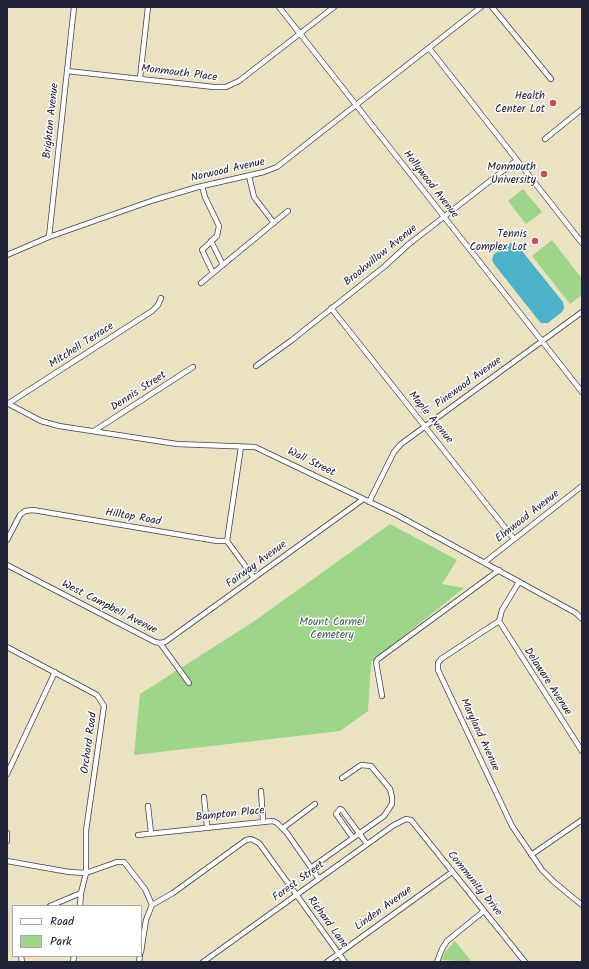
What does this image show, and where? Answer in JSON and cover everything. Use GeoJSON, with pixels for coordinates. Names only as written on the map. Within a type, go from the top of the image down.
{"type":"FeatureCollection","features":[{"type":"Feature","properties":{"kind":"street","name":"Brighton Avenue"},"geometry":{"type":"LineString","coordinates":[[49,237],[74,7]]}},
{"type":"Feature","properties":{"kind":"street"},"geometry":{"type":"LineString","coordinates":[[140,78],[148,7]]}},
{"type":"Feature","properties":{"kind":"street","name":"Hollywood Avenue"},"geometry":{"type":"LineString","coordinates":[[279,7],[582,392]]}},
{"type":"Feature","properties":{"kind":"street","name":"Monmouth Place"},"geometry":{"type":"LineString","coordinates":[[67,71],[214,87],[232,85],[334,7]]}},
{"type":"Feature","properties":{"kind":"street","name":"Norwood Avenue"},"geometry":{"type":"LineString","coordinates":[[7,255],[49,237],[154,200],[202,186],[249,176],[277,167],[481,7]]}},
{"type":"Feature","properties":{"kind":"street"},"geometry":{"type":"LineString","coordinates":[[492,7],[551,79]]}},
{"type":"Feature","properties":{"kind":"street"},"geometry":{"type":"LineString","coordinates":[[429,48],[582,243]]}},
{"type":"Feature","properties":{"kind":"street"},"geometry":{"type":"LineString","coordinates":[[545,139],[582,109]]}},
{"type":"Feature","properties":{"kind":"street","name":"Brookwillow Avenue"},"geometry":{"type":"LineString","coordinates":[[256,366],[270,357],[517,160]]}},
{"type":"Feature","properties":{"kind":"street"},"geometry":{"type":"LineString","coordinates":[[249,176],[254,197],[274,223]]}},
{"type":"Feature","properties":{"kind":"street"},"geometry":{"type":"LineString","coordinates":[[202,186],[205,197],[219,226],[218,234],[202,250],[213,273]]}},
{"type":"Feature","properties":{"kind":"street"},"geometry":{"type":"LineString","coordinates":[[201,283],[288,211]]}},
{"type":"Feature","properties":{"kind":"street"},"geometry":{"type":"LineString","coordinates":[[211,241],[223,265]]}},
{"type":"Feature","properties":{"kind":"street","name":"Mitchell Terrace"},"geometry":{"type":"LineString","coordinates":[[8,403],[152,311],[158,305],[161,298]]}},
{"type":"Feature","properties":{"kind":"street","name":"Maple Avenue"},"geometry":{"type":"LineString","coordinates":[[331,308],[514,539]]}},
{"type":"Feature","properties":{"kind":"street","name":"Pinewood Avenue"},"geometry":{"type":"LineString","coordinates":[[369,502],[395,450],[425,426],[582,312]]}},
{"type":"Feature","properties":{"kind":"street","name":"Dennis Street"},"geometry":{"type":"LineString","coordinates":[[94,431],[193,368]]}},
{"type":"Feature","properties":{"kind":"street","name":"Wall Street"},"geometry":{"type":"LineString","coordinates":[[8,403],[49,424],[177,444],[255,447],[362,500],[369,502],[485,562],[576,613],[582,619]]}},
{"type":"Feature","properties":{"kind":"street"},"geometry":{"type":"LineString","coordinates":[[241,447],[227,541],[254,578]]}},
{"type":"Feature","properties":{"kind":"street","name":"Elmwood Avenue"},"geometry":{"type":"LineString","coordinates":[[485,562],[582,486]]}},
{"type":"Feature","properties":{"kind":"street","name":"Fairway Avenue"},"geometry":{"type":"LineString","coordinates":[[160,643],[165,642],[362,500]]}},
{"type":"Feature","properties":{"kind":"street","name":"Hilltop Road"},"geometry":{"type":"LineString","coordinates":[[7,540],[20,515],[31,510],[217,541],[227,541]]}},
{"type":"Feature","properties":{"kind":"street","name":"West Campbell Avenue"},"geometry":{"type":"LineString","coordinates":[[7,565],[155,642],[160,643],[189,683]]}},
{"type":"Feature","properties":{"kind":"street"},"geometry":{"type":"LineString","coordinates":[[382,696],[376,662],[378,659],[499,570]]}},
{"type":"Feature","properties":{"kind":"street"},"geometry":{"type":"LineString","coordinates":[[499,622],[502,610],[519,582]]}},
{"type":"Feature","properties":{"kind":"street","name":"Delaware Avenue"},"geometry":{"type":"LineString","coordinates":[[499,622],[582,751]]}},
{"type":"Feature","properties":{"kind":"street","name":"Maryland Avenue"},"geometry":{"type":"LineString","coordinates":[[499,622],[443,658],[437,666],[510,822],[531,855],[549,878],[582,905]]}},
{"type":"Feature","properties":{"kind":"street","name":"Orchard Road"},"geometry":{"type":"LineString","coordinates":[[7,647],[97,695],[104,706],[86,831],[86,873],[81,892],[80,905]]}},
{"type":"Feature","properties":{"kind":"street"},"geometry":{"type":"LineString","coordinates":[[7,774],[54,672]]}},
{"type":"Feature","properties":{"kind":"street"},"geometry":{"type":"LineString","coordinates":[[312,867],[388,812],[392,804],[392,793],[377,772],[368,765],[358,766],[342,778]]}},
{"type":"Feature","properties":{"kind":"street"},"geometry":{"type":"LineString","coordinates":[[261,791],[263,820]]}},
{"type":"Feature","properties":{"kind":"street"},"geometry":{"type":"LineString","coordinates":[[204,797],[208,826]]}},
{"type":"Feature","properties":{"kind":"street"},"geometry":{"type":"LineString","coordinates":[[283,828],[315,804]]}},
{"type":"Feature","properties":{"kind":"street"},"geometry":{"type":"LineString","coordinates":[[148,806],[152,833]]}},
{"type":"Feature","properties":{"kind":"street"},"geometry":{"type":"LineString","coordinates":[[353,838],[336,814],[340,809],[367,844]]}},
{"type":"Feature","properties":{"kind":"street","name":"Forest Street"},"geometry":{"type":"LineString","coordinates":[[203,962],[394,824],[408,819]]}},
{"type":"Feature","properties":{"kind":"street","name":"Community Drive"},"geometry":{"type":"LineString","coordinates":[[408,819],[411,820],[525,962]]}},
{"type":"Feature","properties":{"kind":"street","name":"Bampton Place"},"geometry":{"type":"LineString","coordinates":[[138,835],[263,820],[273,821],[283,828],[312,867],[319,879]]}},
{"type":"Feature","properties":{"kind":"street"},"geometry":{"type":"LineString","coordinates":[[531,855],[582,820]]}},
{"type":"Feature","properties":{"kind":"street"},"geometry":{"type":"LineString","coordinates":[[7,833],[7,840]]}},
{"type":"Feature","properties":{"kind":"street","name":"Richard Lane"},"geometry":{"type":"LineString","coordinates":[[152,905],[173,893],[246,840],[251,839],[259,843],[345,962]]}},
{"type":"Feature","properties":{"kind":"street"},"geometry":{"type":"LineString","coordinates":[[7,862],[69,872],[86,873],[117,862],[124,862],[145,889],[152,905],[146,920],[142,946]]}},
{"type":"Feature","properties":{"kind":"street","name":"Linden Avenue"},"geometry":{"type":"LineString","coordinates":[[327,962],[452,872]]}},
{"type":"Feature","properties":{"kind":"street"},"geometry":{"type":"LineString","coordinates":[[52,905],[81,892]]}},
{"type":"Feature","properties":{"kind":"street"},"geometry":{"type":"LineString","coordinates":[[437,962],[440,952],[447,941],[484,911]]}},
{"type":"Feature","properties":{"kind":"green space"},"geometry":{"type":"Polygon","coordinates":[[[523,189],[542,212],[526,224],[508,201],[523,189]]]}},
{"type":"Feature","properties":{"kind":"green space"},"geometry":{"type":"Polygon","coordinates":[[[552,240],[582,279],[582,295],[570,304],[532,256],[552,240]]]}},
{"type":"Feature","properties":{"kind":"green space","name":"Mount Carmel Cemetery"},"geometry":{"type":"Polygon","coordinates":[[[390,524],[457,560],[442,584],[464,588],[371,662],[368,711],[340,731],[134,755],[140,694],[253,622],[390,524]]]}},
{"type":"Feature","properties":{"kind":"green space"},"geometry":{"type":"Polygon","coordinates":[[[455,941],[472,962],[441,960],[446,951],[455,941]]]}},
{"type":"Feature","properties":{"kind":"water"},"geometry":{"type":"Polygon","coordinates":[[[510,243],[518,246],[563,302],[564,308],[562,312],[548,323],[541,323],[539,321],[492,260],[494,254],[510,243]]]}},
{"type":"Feature","properties":{"kind":"place","name":"Health Center Lot"},"geometry":{"type":"Point","coordinates":[553,103]}},
{"type":"Feature","properties":{"kind":"place","name":"Monmouth University"},"geometry":{"type":"Point","coordinates":[544,174]}},
{"type":"Feature","properties":{"kind":"place","name":"Tennis Complex Lot"},"geometry":{"type":"Point","coordinates":[535,241]}}]}
